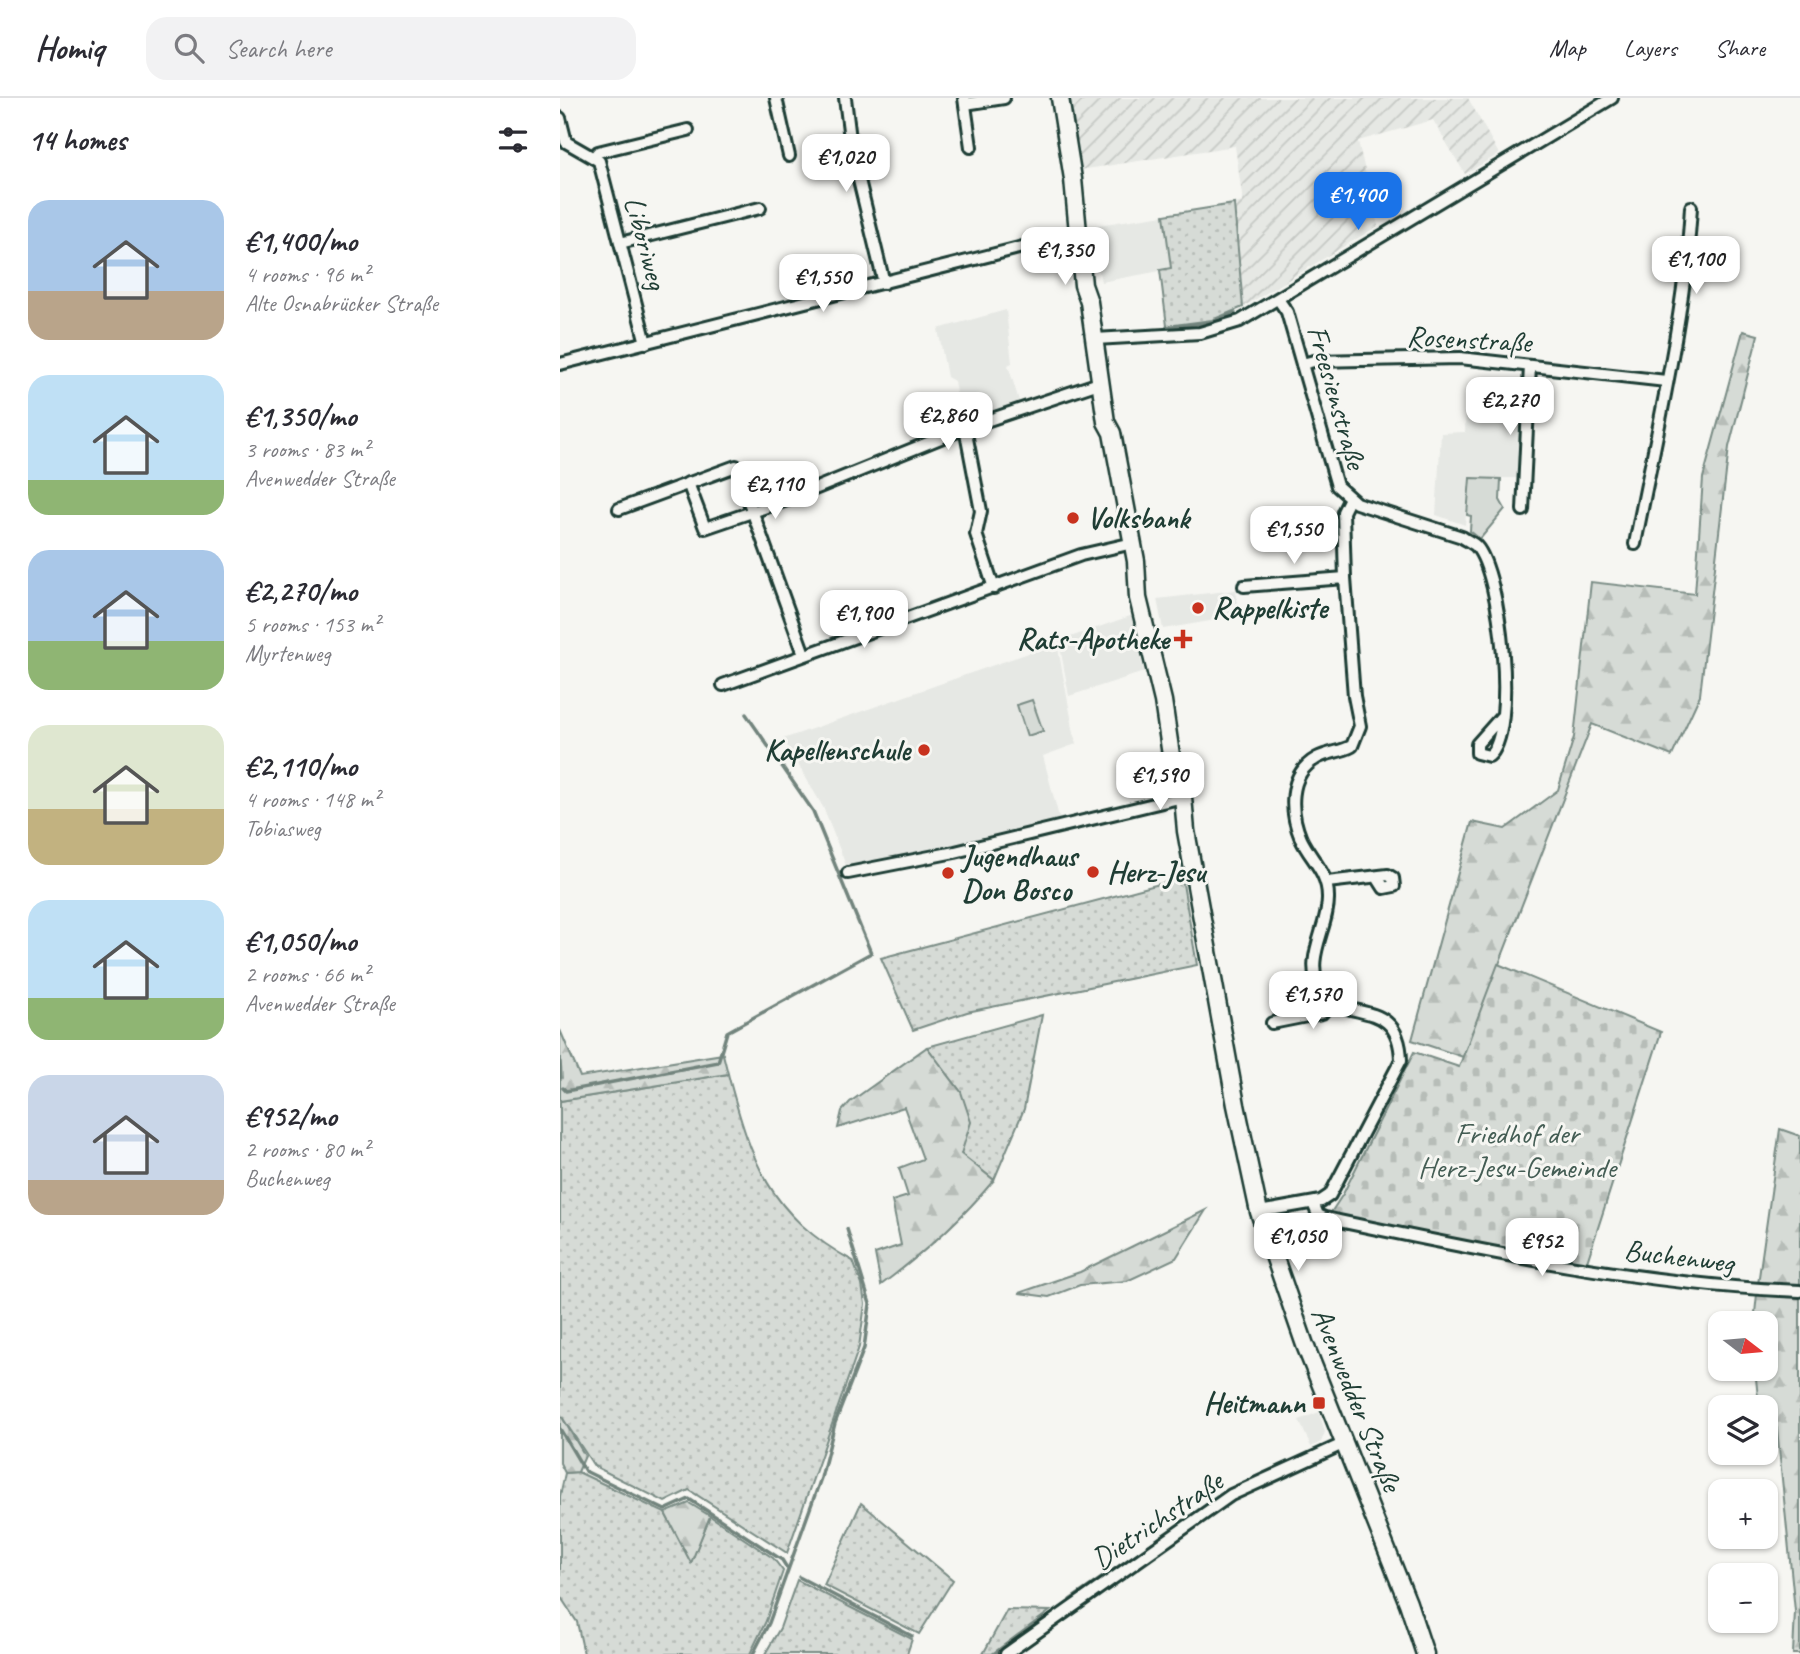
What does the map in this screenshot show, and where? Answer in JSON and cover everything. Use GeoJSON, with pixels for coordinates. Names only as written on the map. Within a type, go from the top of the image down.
{"type":"FeatureCollection","features":[{"type":"Feature","properties":{"kind":"main road","name":"Avenwedder Straße"},"geometry":{"type":"LineString","coordinates":[[1053,98],[1066,182],[1073,200]]}},
{"type":"Feature","properties":{"kind":"main road","name":"Avenwedder Straße"},"geometry":{"type":"LineString","coordinates":[[1060,98],[1073,179],[1078,233],[1083,264],[1090,284],[1089,302],[1106,422],[1112,433],[1136,561],[1140,609],[1150,638],[1236,1105],[1259,1212],[1283,1286],[1408,1604],[1424,1654]]}},
{"type":"Feature","properties":{"kind":"street"},"geometry":{"type":"LineString","coordinates":[[776,98],[789,156]]}},
{"type":"Feature","properties":{"kind":"street"},"geometry":{"type":"LineString","coordinates":[[845,98],[851,147],[884,283]]}},
{"type":"Feature","properties":{"kind":"street"},"geometry":{"type":"LineString","coordinates":[[971,147],[964,101],[1004,98]]}},
{"type":"Feature","properties":{"kind":"street"},"geometry":{"type":"LineString","coordinates":[[1095,339],[1214,331],[1240,321],[1612,98]]}},
{"type":"Feature","properties":{"kind":"street"},"geometry":{"type":"LineString","coordinates":[[560,118],[566,142],[572,148],[594,157],[598,152],[688,130]]}},
{"type":"Feature","properties":{"kind":"street","name":"Liboriweg"},"geometry":{"type":"LineString","coordinates":[[594,157],[599,162],[646,343]]}},
{"type":"Feature","properties":{"kind":"street"},"geometry":{"type":"LineString","coordinates":[[1635,544],[1666,381],[1689,237],[1691,207]]}},
{"type":"Feature","properties":{"kind":"street"},"geometry":{"type":"LineString","coordinates":[[620,243],[760,208]]}},
{"type":"Feature","properties":{"kind":"street"},"geometry":{"type":"LineString","coordinates":[[560,364],[1078,233]]}},
{"type":"Feature","properties":{"kind":"street","name":"Freesienstraße"},"geometry":{"type":"LineString","coordinates":[[1278,299],[1287,312],[1337,486],[1349,500],[1343,512],[1345,578],[1354,696],[1359,712],[1358,737],[1352,746],[1315,759],[1300,773],[1293,797],[1294,819],[1302,841],[1326,882]]}},
{"type":"Feature","properties":{"kind":"street","name":"Rosenstraße"},"geometry":{"type":"LineString","coordinates":[[1302,364],[1314,361],[1460,358],[1666,381]]}},
{"type":"Feature","properties":{"kind":"street"},"geometry":{"type":"LineString","coordinates":[[1522,510],[1530,366]]}},
{"type":"Feature","properties":{"kind":"street"},"geometry":{"type":"LineString","coordinates":[[688,483],[705,528],[965,428],[1102,384]]}},
{"type":"Feature","properties":{"kind":"street"},"geometry":{"type":"LineString","coordinates":[[965,428],[981,511],[975,534],[994,588]]}},
{"type":"Feature","properties":{"kind":"street"},"geometry":{"type":"LineString","coordinates":[[619,509],[736,466],[804,654]]}},
{"type":"Feature","properties":{"kind":"street"},"geometry":{"type":"LineString","coordinates":[[1349,500],[1462,537],[1476,547],[1499,614],[1504,650],[1502,717]]}},
{"type":"Feature","properties":{"kind":"street"},"geometry":{"type":"LineString","coordinates":[[723,685],[1082,555],[1133,543]]}},
{"type":"Feature","properties":{"kind":"street"},"geometry":{"type":"LineString","coordinates":[[1244,586],[1345,578]]}},
{"type":"Feature","properties":{"kind":"street"},"geometry":{"type":"LineString","coordinates":[[848,873],[955,852],[1180,798]]}},
{"type":"Feature","properties":{"kind":"street"},"geometry":{"type":"LineString","coordinates":[[1259,1212],[1312,1203],[1330,1195],[1401,1060],[1401,1045],[1387,1023],[1372,1013],[1330,1002],[1314,973],[1327,910],[1326,882],[1377,877]]}},
{"type":"Feature","properties":{"kind":"street"},"geometry":{"type":"LineString","coordinates":[[1272,1023],[1322,1013],[1330,1002]]}},
{"type":"Feature","properties":{"kind":"street","name":"Buchenweg"},"geometry":{"type":"LineString","coordinates":[[1312,1203],[1318,1215],[1325,1218],[1523,1259],[1746,1289],[1800,1291]]}},
{"type":"Feature","properties":{"kind":"street","name":"Dietrichstraße"},"geometry":{"type":"LineString","coordinates":[[1006,1654],[1231,1495],[1345,1443]]}},
{"type":"Feature","properties":{"kind":"shaded area"},"geometry":{"type":"Polygon","coordinates":[[[1068,98],[1468,98],[1499,154],[1465,174],[1433,120],[1358,141],[1378,226],[1243,307],[1234,204],[1243,202],[1235,146],[1080,170],[1068,98]]]}},
{"type":"Feature","properties":{"kind":"shaded area"},"geometry":{"type":"Polygon","coordinates":[[[1164,215],[1171,269],[1101,282],[1091,226],[1164,215]]]}},
{"type":"Feature","properties":{"kind":"shaded area"},"geometry":{"type":"Polygon","coordinates":[[[1006,310],[1012,363],[1008,365],[1020,404],[962,425],[954,381],[947,377],[938,329],[1006,310]]]}},
{"type":"Feature","properties":{"kind":"shaded area"},"geometry":{"type":"Polygon","coordinates":[[[1466,403],[1522,406],[1518,478],[1469,478],[1465,525],[1436,515],[1441,433],[1465,432],[1466,403]]]}},
{"type":"Feature","properties":{"kind":"shaded area","name":"Rappelkiste"},"geometry":{"type":"Polygon","coordinates":[[[1236,590],[1239,616],[1163,629],[1157,599],[1236,590]]]}},
{"type":"Feature","properties":{"kind":"shaded area"},"geometry":{"type":"Polygon","coordinates":[[[1133,615],[1144,672],[1069,696],[1059,641],[1133,615]]]}},
{"type":"Feature","properties":{"kind":"shaded area","name":"Kapellenschule"},"geometry":{"type":"Polygon","coordinates":[[[1057,643],[1076,744],[1043,756],[1060,821],[954,850],[847,868],[823,807],[783,739],[1057,643]]]}},
{"type":"Feature","properties":{"kind":"shaded area"},"geometry":{"type":"Polygon","coordinates":[[[1319,1412],[1325,1432],[1321,1442],[1311,1447],[1299,1420],[1319,1412]]]}},
{"type":"Feature","properties":{"kind":"green space"},"geometry":{"type":"Polygon","coordinates":[[[1234,204],[1243,307],[1212,320],[1167,326],[1160,270],[1171,268],[1164,215],[1234,204]]]}},
{"type":"Feature","properties":{"kind":"green space"},"geometry":{"type":"Polygon","coordinates":[[[1743,331],[1758,335],[1729,447],[1700,695],[1672,756],[1592,724],[1463,1057],[1412,1040],[1472,822],[1505,829],[1558,790],[1574,737],[1591,582],[1695,594],[1703,478],[1743,331]]]}},
{"type":"Feature","properties":{"kind":"green space"},"geometry":{"type":"Polygon","coordinates":[[[1470,478],[1501,479],[1500,500],[1505,509],[1480,539],[1470,531],[1471,516],[1467,515],[1470,478]]]}},
{"type":"Feature","properties":{"kind":"green space"},"geometry":{"type":"Polygon","coordinates":[[[1032,700],[1043,731],[1027,736],[1017,705],[1032,700]]]}},
{"type":"Feature","properties":{"kind":"green space"},"geometry":{"type":"Polygon","coordinates":[[[1182,878],[1197,965],[967,1012],[913,1030],[881,958],[1182,878]]]}},
{"type":"Feature","properties":{"kind":"green space","name":"Friedhof der Herz-Jesu-Gemeinde"},"geometry":{"type":"Polygon","coordinates":[[[1498,964],[1661,1032],[1586,1265],[1330,1214],[1343,1194],[1414,1052],[1459,1067],[1498,964]]]}},
{"type":"Feature","properties":{"kind":"green space"},"geometry":{"type":"Polygon","coordinates":[[[1042,1015],[1024,1109],[994,1180],[961,1154],[961,1092],[927,1047],[1042,1015]]]}},
{"type":"Feature","properties":{"kind":"green space"},"geometry":{"type":"Polygon","coordinates":[[[560,1030],[580,1077],[723,1054],[728,1074],[560,1101],[560,1030]]]}},
{"type":"Feature","properties":{"kind":"green space"},"geometry":{"type":"Polygon","coordinates":[[[927,1047],[961,1092],[971,1122],[961,1154],[994,1180],[941,1236],[881,1285],[875,1254],[901,1245],[892,1201],[908,1196],[899,1168],[923,1159],[904,1107],[838,1128],[842,1111],[850,1102],[927,1047]]]}},
{"type":"Feature","properties":{"kind":"green space"},"geometry":{"type":"Polygon","coordinates":[[[728,1074],[745,1133],[768,1183],[801,1225],[853,1261],[862,1285],[865,1304],[859,1347],[787,1553],[689,1490],[665,1502],[594,1466],[560,1414],[560,1101],[728,1074]]]}},
{"type":"Feature","properties":{"kind":"green space"},"geometry":{"type":"Polygon","coordinates":[[[1780,1129],[1800,1136],[1800,1286],[1758,1284],[1780,1129]]]}},
{"type":"Feature","properties":{"kind":"green space"},"geometry":{"type":"Polygon","coordinates":[[[1206,1210],[1176,1258],[1127,1281],[1080,1285],[1049,1297],[1019,1293],[1080,1272],[1206,1210]]]}},
{"type":"Feature","properties":{"kind":"green space"},"geometry":{"type":"Polygon","coordinates":[[[1757,1294],[1800,1295],[1800,1654],[1793,1654],[1795,1611],[1778,1438],[1778,1395],[1758,1395],[1756,1381],[1778,1381],[1778,1311],[1755,1311],[1757,1294]]]}},
{"type":"Feature","properties":{"kind":"green space"},"geometry":{"type":"Polygon","coordinates":[[[560,1414],[585,1456],[578,1472],[565,1473],[560,1463],[560,1414]]]}},
{"type":"Feature","properties":{"kind":"green space"},"geometry":{"type":"Polygon","coordinates":[[[578,1472],[665,1513],[691,1562],[710,1516],[773,1558],[783,1571],[766,1621],[750,1654],[584,1654],[577,1622],[560,1596],[560,1496],[565,1473],[578,1472]]]}},
{"type":"Feature","properties":{"kind":"green space"},"geometry":{"type":"Polygon","coordinates":[[[689,1503],[710,1516],[691,1563],[665,1513],[689,1503]]]}},
{"type":"Feature","properties":{"kind":"green space"},"geometry":{"type":"Polygon","coordinates":[[[861,1503],[953,1580],[919,1634],[824,1585],[861,1503]]]}},
{"type":"Feature","properties":{"kind":"green space"},"geometry":{"type":"Polygon","coordinates":[[[797,1580],[912,1639],[907,1654],[765,1654],[780,1628],[797,1580]]]}},
{"type":"Feature","properties":{"kind":"green space"},"geometry":{"type":"Polygon","coordinates":[[[1007,1610],[1050,1611],[992,1654],[983,1654],[1007,1610]]]}},
{"type":"Feature","properties":{"kind":"waterway"},"geometry":{"type":"LineString","coordinates":[[1167,327],[1211,322],[1235,313]]}},
{"type":"Feature","properties":{"kind":"waterway"},"geometry":{"type":"LineString","coordinates":[[563,1088],[566,1091],[718,1062],[727,1032],[871,953],[813,811],[746,714]]}},
{"type":"Feature","properties":{"kind":"waterway"},"geometry":{"type":"LineString","coordinates":[[560,1062],[561,1078]]}},
{"type":"Feature","properties":{"kind":"waterway"},"geometry":{"type":"LineString","coordinates":[[753,1654],[769,1623],[821,1478],[835,1423],[864,1348],[870,1304],[847,1229]]}},
{"type":"Feature","properties":{"kind":"waterway"},"geometry":{"type":"LineString","coordinates":[[560,1429],[585,1471],[665,1510],[689,1499],[782,1560],[787,1568]]}},
{"type":"Feature","properties":{"kind":"waterway"},"geometry":{"type":"LineString","coordinates":[[1070,1600],[1154,1542]]}},
{"type":"Feature","properties":{"kind":"waterway"},"geometry":{"type":"LineString","coordinates":[[799,1577],[912,1636]]}},
{"type":"Feature","properties":{"kind":"waterway"},"geometry":{"type":"LineString","coordinates":[[995,1654],[1044,1618]]}},
{"type":"Feature","properties":{"kind":"place","name":"Volksbank"},"geometry":{"type":"Point","coordinates":[1073,518]}},
{"type":"Feature","properties":{"kind":"place","name":"Rappelkiste"},"geometry":{"type":"Point","coordinates":[1198,608]}},
{"type":"Feature","properties":{"kind":"place","name":"Rats-Apotheke"},"geometry":{"type":"Point","coordinates":[1183,639]}},
{"type":"Feature","properties":{"kind":"place","name":"Kapellenschule"},"geometry":{"type":"Point","coordinates":[924,750]}},
{"type":"Feature","properties":{"kind":"place","name":"Herz-Jesu"},"geometry":{"type":"Point","coordinates":[1093,872]}},
{"type":"Feature","properties":{"kind":"place","name":"Jugendhaus Don Bosco"},"geometry":{"type":"Point","coordinates":[948,873]}},
{"type":"Feature","properties":{"kind":"place","name":"Heitmann"},"geometry":{"type":"Point","coordinates":[1319,1403]}}]}
